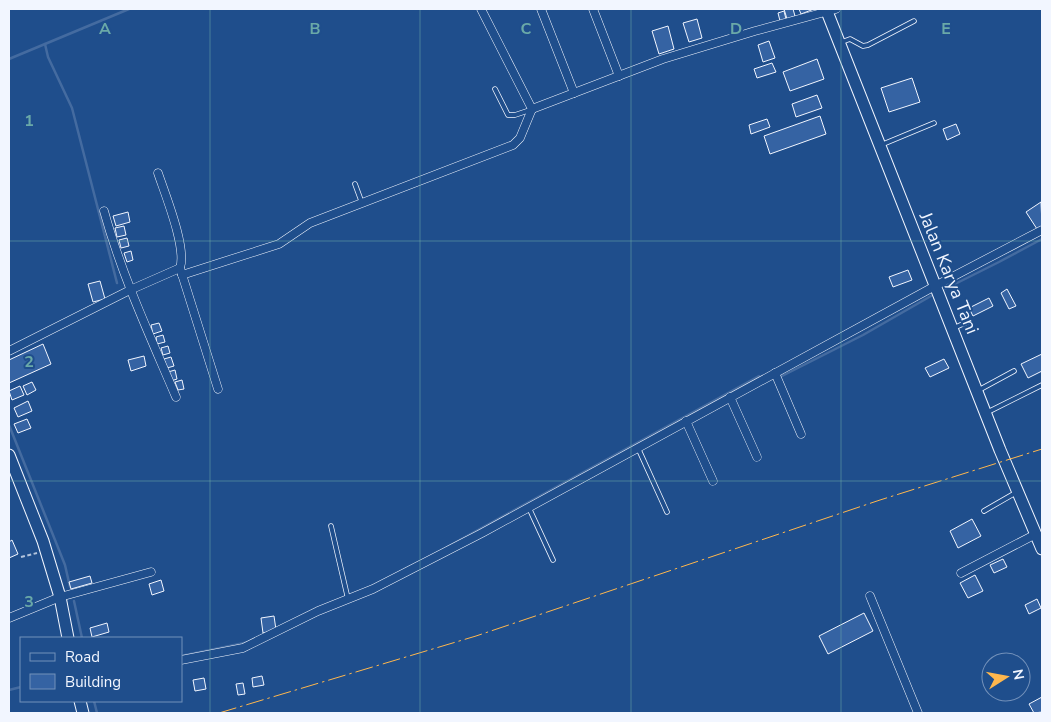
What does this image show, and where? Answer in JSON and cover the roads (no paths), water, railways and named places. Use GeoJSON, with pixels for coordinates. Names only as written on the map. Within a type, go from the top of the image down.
{"type":"FeatureCollection","features":[{"type":"Feature","properties":{"kind":"street"},"geometry":{"type":"LineString","coordinates":[[481,9],[532,109]]}},
{"type":"Feature","properties":{"kind":"street"},"geometry":{"type":"LineString","coordinates":[[541,9],[574,93]]}},
{"type":"Feature","properties":{"kind":"street"},"geometry":{"type":"LineString","coordinates":[[593,9],[619,76]]}},
{"type":"Feature","properties":{"kind":"street"},"geometry":{"type":"LineString","coordinates":[[9,350],[130,290],[181,271],[279,244],[303,227],[513,145],[520,138],[532,109],[681,54],[830,10]]}},
{"type":"Feature","properties":{"kind":"street","name":"Jalan Karya Tani"},"geometry":{"type":"LineString","coordinates":[[830,10],[879,146],[1042,549]]}},
{"type":"Feature","properties":{"kind":"street"},"geometry":{"type":"LineString","coordinates":[[158,173],[180,246],[181,271],[218,389]]}},
{"type":"Feature","properties":{"kind":"street"},"geometry":{"type":"LineString","coordinates":[[104,211],[113,244],[130,290],[176,397]]}},
{"type":"Feature","properties":{"kind":"street"},"geometry":{"type":"LineString","coordinates":[[182,660],[243,648],[318,611],[372,589],[529,508],[730,397],[1042,230]]}},
{"type":"Feature","properties":{"kind":"street"},"geometry":{"type":"LineString","coordinates":[[775,373],[802,434]]}},
{"type":"Feature","properties":{"kind":"street"},"geometry":{"type":"LineString","coordinates":[[730,397],[757,457]]}},
{"type":"Feature","properties":{"kind":"street"},"geometry":{"type":"LineString","coordinates":[[686,421],[713,481]]}},
{"type":"Feature","properties":{"kind":"street"},"geometry":{"type":"LineString","coordinates":[[9,455],[46,551],[60,597],[68,637]]}},
{"type":"Feature","properties":{"kind":"street"},"geometry":{"type":"LineString","coordinates":[[961,573],[1036,534]]}},
{"type":"Feature","properties":{"kind":"street"},"geometry":{"type":"LineString","coordinates":[[9,618],[60,597],[151,572]]}},
{"type":"Feature","properties":{"kind":"street"},"geometry":{"type":"LineString","coordinates":[[870,596],[918,713]]}},
{"type":"Feature","properties":{"kind":"lane"},"geometry":{"type":"LineString","coordinates":[[840,42],[850,39],[862,46],[868,45],[914,21]]}},
{"type":"Feature","properties":{"kind":"lane"},"geometry":{"type":"LineString","coordinates":[[495,89],[508,115],[515,115],[532,109]]}},
{"type":"Feature","properties":{"kind":"lane"},"geometry":{"type":"LineString","coordinates":[[879,146],[934,123]]}},
{"type":"Feature","properties":{"kind":"lane"},"geometry":{"type":"LineString","coordinates":[[355,184],[362,203]]}},
{"type":"Feature","properties":{"kind":"lane"},"geometry":{"type":"LineString","coordinates":[[952,329],[967,322]]}},
{"type":"Feature","properties":{"kind":"lane"},"geometry":{"type":"LineString","coordinates":[[977,391],[1014,371]]}},
{"type":"Feature","properties":{"kind":"lane"},"geometry":{"type":"LineString","coordinates":[[986,413],[1042,385]]}},
{"type":"Feature","properties":{"kind":"lane"},"geometry":{"type":"LineString","coordinates":[[638,448],[667,512]]}},
{"type":"Feature","properties":{"kind":"lane"},"geometry":{"type":"LineString","coordinates":[[984,511],[1017,491]]}},
{"type":"Feature","properties":{"kind":"lane"},"geometry":{"type":"LineString","coordinates":[[529,508],[553,560]]}},
{"type":"Feature","properties":{"kind":"lane"},"geometry":{"type":"LineString","coordinates":[[331,526],[348,600]]}},
{"type":"Feature","properties":{"kind":"waterway"},"geometry":{"type":"LineString","coordinates":[[9,59],[129,9]]}},
{"type":"Feature","properties":{"kind":"waterway"},"geometry":{"type":"LineString","coordinates":[[45,44],[48,57],[72,108],[117,283]]}},
{"type":"Feature","properties":{"kind":"waterway"},"geometry":{"type":"LineString","coordinates":[[945,289],[1042,239]]}},
{"type":"Feature","properties":{"kind":"waterway"},"geometry":{"type":"LineString","coordinates":[[778,378],[863,335],[931,296]]}},
{"type":"Feature","properties":{"kind":"waterway"},"geometry":{"type":"LineString","coordinates":[[447,547],[759,376]]}},
{"type":"Feature","properties":{"kind":"waterway"},"geometry":{"type":"LineString","coordinates":[[9,425],[65,565],[70,587]]}},
{"type":"Feature","properties":{"kind":"waterway"},"geometry":{"type":"LineString","coordinates":[[74,601],[82,637]]}},
{"type":"Feature","properties":{"kind":"waterway"},"geometry":{"type":"LineString","coordinates":[[182,656],[249,642]]}},
{"type":"Feature","properties":{"kind":"waterway"},"geometry":{"type":"LineString","coordinates":[[9,690],[20,687]]}},
{"type":"Feature","properties":{"kind":"waterway"},"geometry":{"type":"LineString","coordinates":[[94,702],[97,713]]}}]}
